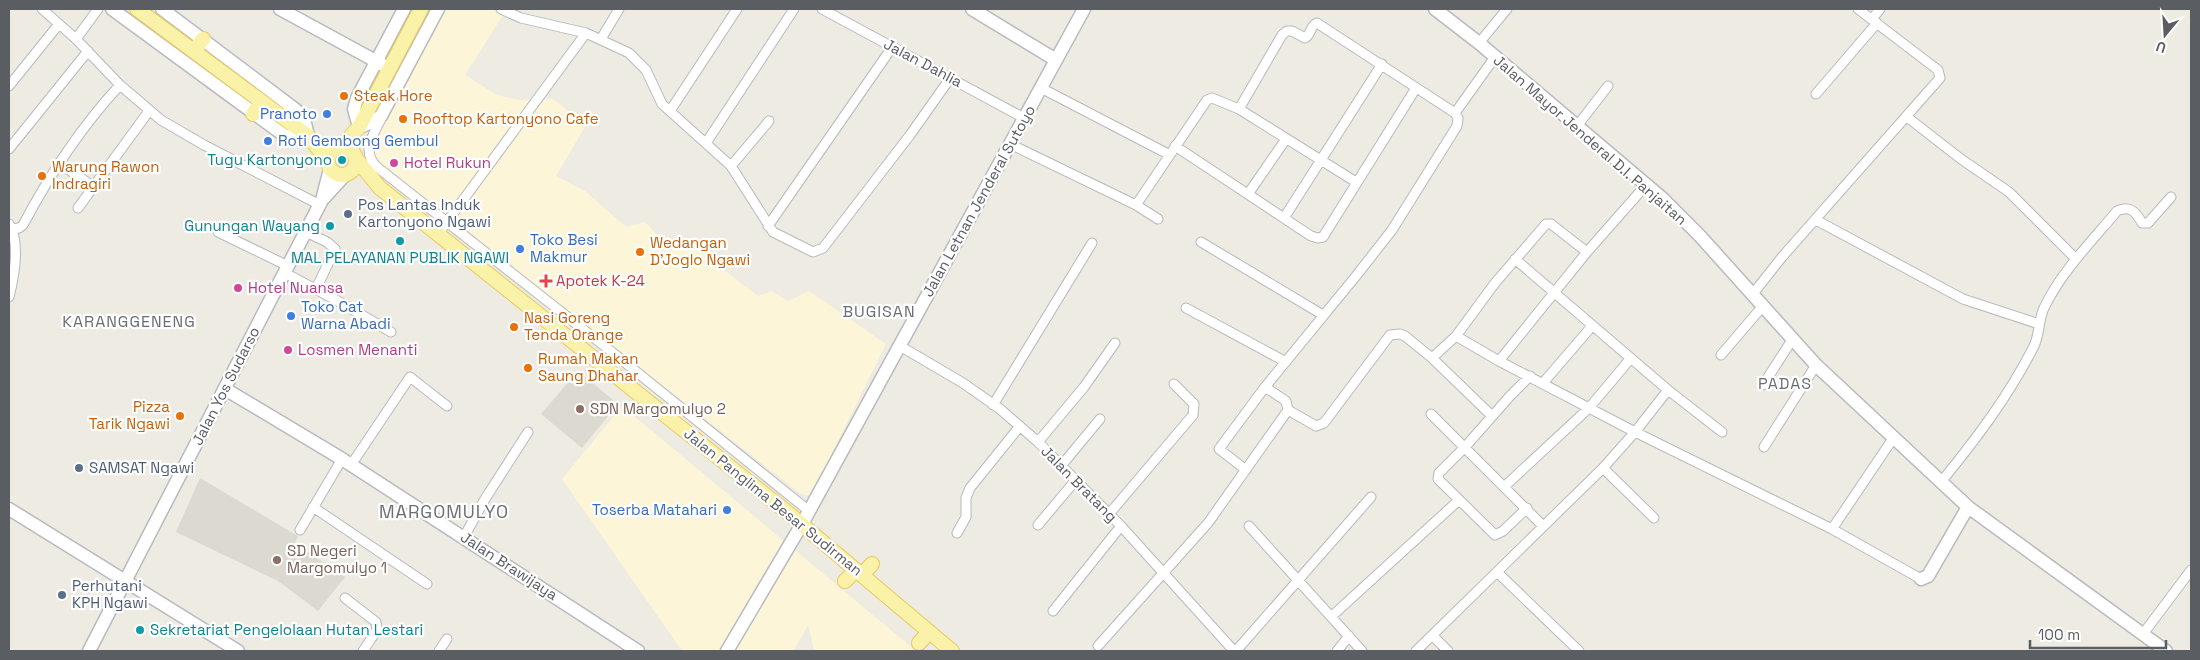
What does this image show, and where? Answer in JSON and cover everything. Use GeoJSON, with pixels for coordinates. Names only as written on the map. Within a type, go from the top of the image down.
{"type":"FeatureCollection","features":[{"type":"Feature","properties":{"kind":"main road"},"geometry":{"type":"LineString","coordinates":[[112,9],[285,136],[300,138],[308,136]]}},
{"type":"Feature","properties":{"kind":"main road"},"geometry":{"type":"LineString","coordinates":[[137,9],[308,136],[339,147],[348,148],[356,157]]}},
{"type":"Feature","properties":{"kind":"main road"},"geometry":{"type":"LineString","coordinates":[[162,9],[296,110],[303,118],[308,129],[308,136],[329,165],[336,174],[346,175],[355,168],[359,127],[355,115],[355,104],[404,9]]}},
{"type":"Feature","properties":{"kind":"main road"},"geometry":{"type":"LineString","coordinates":[[280,9],[390,69]]}},
{"type":"Feature","properties":{"kind":"main road"},"geometry":{"type":"LineString","coordinates":[[329,165],[330,153],[339,147],[359,127],[421,9]]}},
{"type":"Feature","properties":{"kind":"main road"},"geometry":{"type":"LineString","coordinates":[[359,127],[381,116],[438,9]]}},
{"type":"Feature","properties":{"kind":"main road"},"geometry":{"type":"LineString","coordinates":[[972,9],[1056,60]]}},
{"type":"Feature","properties":{"kind":"main road","name":"Jalan Letnan Jenderal Sutoyo"},"geometry":{"type":"LineString","coordinates":[[727,651],[802,524],[1084,9]]}},
{"type":"Feature","properties":{"kind":"main road","name":"Jalan Mayor Jenderal D.I. Panjaitan"},"geometry":{"type":"LineString","coordinates":[[1435,9],[1479,43],[1646,185],[1700,236],[1816,365],[1968,507],[2166,651]]}},
{"type":"Feature","properties":{"kind":"main road"},"geometry":{"type":"LineString","coordinates":[[194,51],[203,39]]}},
{"type":"Feature","properties":{"kind":"main road"},"geometry":{"type":"LineString","coordinates":[[253,114],[262,102]]}},
{"type":"Feature","properties":{"kind":"main road","name":"Jalan Panglima Besar Sudirman"},"geometry":{"type":"LineString","coordinates":[[356,157],[380,188],[802,524],[952,651]]}},
{"type":"Feature","properties":{"kind":"main road","name":"Jalan Yos Sudarso"},"geometry":{"type":"LineString","coordinates":[[321,203],[329,165]]}},
{"type":"Feature","properties":{"kind":"main road","name":"Jalan Yos Sudarso"},"geometry":{"type":"LineString","coordinates":[[88,651],[321,203],[346,175]]}},
{"type":"Feature","properties":{"kind":"main road","name":"Jalan Panglima Besar Sudirman"},"geometry":{"type":"LineString","coordinates":[[346,175],[380,188]]}},
{"type":"Feature","properties":{"kind":"main road","name":"Jalan Brawijaya"},"geometry":{"type":"LineString","coordinates":[[225,389],[346,462],[638,651]]}},
{"type":"Feature","properties":{"kind":"main road"},"geometry":{"type":"LineString","coordinates":[[1921,580],[1928,576],[1968,507]]}},
{"type":"Feature","properties":{"kind":"main road"},"geometry":{"type":"LineString","coordinates":[[9,509],[238,651]]}},
{"type":"Feature","properties":{"kind":"main road"},"geometry":{"type":"LineString","coordinates":[[845,581],[872,564]]}},
{"type":"Feature","properties":{"kind":"main road"},"geometry":{"type":"LineString","coordinates":[[919,643],[929,632]]}},
{"type":"Feature","properties":{"kind":"street"},"geometry":{"type":"LineString","coordinates":[[42,9],[76,39],[120,85],[149,111],[178,131],[321,203]]}},
{"type":"Feature","properties":{"kind":"street"},"geometry":{"type":"LineString","coordinates":[[76,39],[98,9]]}},
{"type":"Feature","properties":{"kind":"street"},"geometry":{"type":"LineString","coordinates":[[501,9],[521,18],[586,33],[624,50],[637,59],[646,70],[654,91],[662,104],[730,166],[768,226],[781,238],[813,252],[823,248],[910,135],[951,76]]}},
{"type":"Feature","properties":{"kind":"street"},"geometry":{"type":"LineString","coordinates":[[601,39],[619,9]]}},
{"type":"Feature","properties":{"kind":"street"},"geometry":{"type":"LineString","coordinates":[[670,111],[737,9]]}},
{"type":"Feature","properties":{"kind":"street"},"geometry":{"type":"LineString","coordinates":[[706,143],[794,9]]}},
{"type":"Feature","properties":{"kind":"street","name":"Jalan Dahlia"},"geometry":{"type":"LineString","coordinates":[[822,9],[951,76],[1024,118]]}},
{"type":"Feature","properties":{"kind":"street"},"geometry":{"type":"LineString","coordinates":[[1479,43],[1506,9]]}},
{"type":"Feature","properties":{"kind":"street"},"geometry":{"type":"LineString","coordinates":[[1752,295],[1782,257],[1940,80],[1941,75],[1938,70],[1858,9]]}},
{"type":"Feature","properties":{"kind":"street"},"geometry":{"type":"LineString","coordinates":[[1816,94],[1875,21],[1880,9]]}},
{"type":"Feature","properties":{"kind":"street"},"geometry":{"type":"LineString","coordinates":[[1239,109],[1282,35],[1287,31],[1292,31],[1305,38],[1309,35],[1314,24],[1320,23],[1455,113],[1458,118],[1457,126],[1392,230],[1265,386],[1219,449],[1246,470]]}},
{"type":"Feature","properties":{"kind":"street"},"geometry":{"type":"LineString","coordinates":[[9,86],[59,24]]}},
{"type":"Feature","properties":{"kind":"street"},"geometry":{"type":"LineString","coordinates":[[438,234],[586,33]]}},
{"type":"Feature","properties":{"kind":"street"},"geometry":{"type":"LineString","coordinates":[[768,226],[893,46]]}},
{"type":"Feature","properties":{"kind":"street"},"geometry":{"type":"LineString","coordinates":[[9,149],[88,51]]}},
{"type":"Feature","properties":{"kind":"street"},"geometry":{"type":"LineString","coordinates":[[1455,113],[1495,57]]}},
{"type":"Feature","properties":{"kind":"street"},"geometry":{"type":"LineString","coordinates":[[1284,218],[1382,64]]}},
{"type":"Feature","properties":{"kind":"street"},"geometry":{"type":"LineString","coordinates":[[9,297],[14,278],[16,255],[10,226],[19,228],[42,189],[85,126],[120,85]]}},
{"type":"Feature","properties":{"kind":"street"},"geometry":{"type":"LineString","coordinates":[[1577,126],[1608,86]]}},
{"type":"Feature","properties":{"kind":"street"},"geometry":{"type":"LineString","coordinates":[[1041,88],[1168,154]]}},
{"type":"Feature","properties":{"kind":"street"},"geometry":{"type":"LineString","coordinates":[[1175,146],[1311,236],[1323,237],[1416,88]]}},
{"type":"Feature","properties":{"kind":"street"},"geometry":{"type":"LineString","coordinates":[[1136,205],[1168,154],[1207,100],[1216,99],[1239,109],[1356,182]]}},
{"type":"Feature","properties":{"kind":"street"},"geometry":{"type":"LineString","coordinates":[[78,208],[149,111]]}},
{"type":"Feature","properties":{"kind":"street"},"geometry":{"type":"LineString","coordinates":[[1907,116],[1962,159],[2009,192],[2076,259]]}},
{"type":"Feature","properties":{"kind":"street"},"geometry":{"type":"LineString","coordinates":[[382,119],[369,142],[369,154],[373,163],[809,511]]}},
{"type":"Feature","properties":{"kind":"street"},"geometry":{"type":"LineString","coordinates":[[730,166],[769,121]]}},
{"type":"Feature","properties":{"kind":"street"},"geometry":{"type":"LineString","coordinates":[[1248,194],[1286,139]]}},
{"type":"Feature","properties":{"kind":"street"},"geometry":{"type":"LineString","coordinates":[[1010,144],[1136,205],[1158,219]]}},
{"type":"Feature","properties":{"kind":"street"},"geometry":{"type":"LineString","coordinates":[[59,163],[94,187]]}},
{"type":"Feature","properties":{"kind":"street"},"geometry":{"type":"LineString","coordinates":[[1499,361],[1587,252],[1646,185]]}},
{"type":"Feature","properties":{"kind":"street"},"geometry":{"type":"LineString","coordinates":[[1941,482],[1985,428],[2009,391],[2035,346],[2039,324],[2051,295],[2076,259],[2117,211],[2122,209],[2131,210],[2136,212],[2142,223],[2148,223],[2171,197]]}},
{"type":"Feature","properties":{"kind":"street"},"geometry":{"type":"LineString","coordinates":[[1816,220],[1963,299],[2039,324]]}},
{"type":"Feature","properties":{"kind":"street"},"geometry":{"type":"LineString","coordinates":[[1432,358],[1456,336],[1515,259],[1546,224],[1552,224],[1587,252]]}},
{"type":"Feature","properties":{"kind":"street"},"geometry":{"type":"LineString","coordinates":[[218,232],[287,270],[391,332]]}},
{"type":"Feature","properties":{"kind":"street"},"geometry":{"type":"LineString","coordinates":[[306,232],[327,242],[334,249],[316,289]]}},
{"type":"Feature","properties":{"kind":"street"},"geometry":{"type":"LineString","coordinates":[[1201,242],[1323,314]]}},
{"type":"Feature","properties":{"kind":"street"},"geometry":{"type":"LineString","coordinates":[[993,405],[1092,243]]}},
{"type":"Feature","properties":{"kind":"street"},"geometry":{"type":"LineString","coordinates":[[1515,259],[1668,390],[1722,432]]}},
{"type":"Feature","properties":{"kind":"street"},"geometry":{"type":"LineString","coordinates":[[1721,355],[1762,306]]}},
{"type":"Feature","properties":{"kind":"street"},"geometry":{"type":"LineString","coordinates":[[1186,308],[1286,362]]}},
{"type":"Feature","properties":{"kind":"street"},"geometry":{"type":"LineString","coordinates":[[1543,383],[1592,326]]}},
{"type":"Feature","properties":{"kind":"street"},"geometry":{"type":"LineString","coordinates":[[1288,410],[1320,426],[1390,336],[1400,334],[1432,358],[1492,416]]}},
{"type":"Feature","properties":{"kind":"street"},"geometry":{"type":"LineString","coordinates":[[1456,336],[1499,361],[1635,432],[1832,529],[1921,580]]}},
{"type":"Feature","properties":{"kind":"street"},"geometry":{"type":"LineString","coordinates":[[1763,385],[1792,340]]}},
{"type":"Feature","properties":{"kind":"street"},"geometry":{"type":"LineString","coordinates":[[1038,442],[1084,387],[1115,343]]}},
{"type":"Feature","properties":{"kind":"street","name":"Jalan Bratang"},"geometry":{"type":"LineString","coordinates":[[900,346],[963,383],[1038,442],[1121,526],[1235,651]]}},
{"type":"Feature","properties":{"kind":"street"},"geometry":{"type":"LineString","coordinates":[[1505,486],[1590,408],[1631,358]]}},
{"type":"Feature","properties":{"kind":"street"},"geometry":{"type":"LineString","coordinates":[[1764,447],[1816,365]]}},
{"type":"Feature","properties":{"kind":"street"},"geometry":{"type":"LineString","coordinates":[[300,530],[313,507],[410,376],[447,406]]}},
{"type":"Feature","properties":{"kind":"street"},"geometry":{"type":"LineString","coordinates":[[1526,508],[1496,535],[1438,479],[1438,473],[1465,447],[1530,376]]}},
{"type":"Feature","properties":{"kind":"street"},"geometry":{"type":"LineString","coordinates":[[1109,514],[1192,415],[1194,404],[1174,384]]}},
{"type":"Feature","properties":{"kind":"street"},"geometry":{"type":"LineString","coordinates":[[1098,646],[1208,523],[1288,410],[1286,402],[1265,386]]}},
{"type":"Feature","properties":{"kind":"street"},"geometry":{"type":"LineString","coordinates":[[1416,651],[1603,468],[1635,432],[1668,390]]}},
{"type":"Feature","properties":{"kind":"street"},"geometry":{"type":"LineString","coordinates":[[1431,414],[1543,526]]}},
{"type":"Feature","properties":{"kind":"street"},"geometry":{"type":"LineString","coordinates":[[1061,466],[1100,419]]}},
{"type":"Feature","properties":{"kind":"street"},"geometry":{"type":"LineString","coordinates":[[957,534],[966,516],[966,498],[970,488],[1020,426]]}},
{"type":"Feature","properties":{"kind":"street"},"geometry":{"type":"LineString","coordinates":[[464,538],[485,499],[528,432]]}},
{"type":"Feature","properties":{"kind":"street"},"geometry":{"type":"LineString","coordinates":[[1832,529],[1894,437]]}},
{"type":"Feature","properties":{"kind":"street"},"geometry":{"type":"LineString","coordinates":[[1603,468],[1654,518]]}},
{"type":"Feature","properties":{"kind":"street"},"geometry":{"type":"LineString","coordinates":[[1038,525],[1075,481]]}},
{"type":"Feature","properties":{"kind":"street"},"geometry":{"type":"LineString","coordinates":[[1235,651],[1372,497]]}},
{"type":"Feature","properties":{"kind":"street"},"geometry":{"type":"LineString","coordinates":[[1332,616],[1459,500]]}},
{"type":"Feature","properties":{"kind":"street"},"geometry":{"type":"LineString","coordinates":[[313,507],[427,584]]}},
{"type":"Feature","properties":{"kind":"street"},"geometry":{"type":"LineString","coordinates":[[1053,611],[1121,526]]}},
{"type":"Feature","properties":{"kind":"street"},"geometry":{"type":"LineString","coordinates":[[1249,526],[1299,579],[1362,651]]}},
{"type":"Feature","properties":{"kind":"street"},"geometry":{"type":"LineString","coordinates":[[2143,634],[2191,570]]}},
{"type":"Feature","properties":{"kind":"street"},"geometry":{"type":"LineString","coordinates":[[1497,572],[1579,651]]}},
{"type":"Feature","properties":{"kind":"street"},"geometry":{"type":"LineString","coordinates":[[345,598],[376,622],[377,630],[363,651]]}},
{"type":"Feature","properties":{"kind":"street"},"geometry":{"type":"LineString","coordinates":[[1337,651],[1349,636]]}},
{"type":"Feature","properties":{"kind":"street"},"geometry":{"type":"LineString","coordinates":[[1433,636],[1448,651]]}},
{"type":"Feature","properties":{"kind":"street"},"geometry":{"type":"LineString","coordinates":[[439,651],[447,639]]}},
{"type":"Feature","properties":{"kind":"shaded area"},"geometry":{"type":"Polygon","coordinates":[[[441,9],[507,9],[465,75],[497,95],[519,100],[553,99],[586,125],[556,176],[585,191],[626,227],[645,222],[666,244],[684,249],[705,250],[715,263],[758,296],[772,291],[788,301],[809,291],[886,344],[811,496],[801,494],[382,167],[372,149],[371,142],[441,9]]]}},
{"type":"Feature","properties":{"kind":"shaded area","name":"SDN Margomulyo 2"},"geometry":{"type":"Polygon","coordinates":[[[578,371],[618,404],[582,448],[541,414],[578,371]]]}},
{"type":"Feature","properties":{"kind":"shaded area"},"geometry":{"type":"Polygon","coordinates":[[[622,406],[916,651],[814,651],[808,625],[794,651],[682,651],[562,479],[622,406]]]}},
{"type":"Feature","properties":{"kind":"shaded area","name":"SD Negeri Margomulyo 1"},"geometry":{"type":"Polygon","coordinates":[[[200,478],[298,536],[295,543],[345,577],[318,611],[278,581],[176,532],[200,478]]]}},
{"type":"Feature","properties":{"kind":"place","name":"Steak Hore"},"geometry":{"type":"Point","coordinates":[344,96]}},
{"type":"Feature","properties":{"kind":"place","name":"Pranoto"},"geometry":{"type":"Point","coordinates":[327,114]}},
{"type":"Feature","properties":{"kind":"place","name":"Rooftop Kartonyono Cafe"},"geometry":{"type":"Point","coordinates":[403,119]}},
{"type":"Feature","properties":{"kind":"place","name":"Roti Gembong Gembul"},"geometry":{"type":"Point","coordinates":[268,141]}},
{"type":"Feature","properties":{"kind":"place","name":"Tugu Kartonyono"},"geometry":{"type":"Point","coordinates":[342,160]}},
{"type":"Feature","properties":{"kind":"place","name":"Hotel Rukun"},"geometry":{"type":"Point","coordinates":[394,163]}},
{"type":"Feature","properties":{"kind":"place","name":"Warung Rawon Indragiri"},"geometry":{"type":"Point","coordinates":[42,176]}},
{"type":"Feature","properties":{"kind":"place","name":"Pos Lantas Induk Kartonyono Ngawi"},"geometry":{"type":"Point","coordinates":[348,214]}},
{"type":"Feature","properties":{"kind":"place","name":"Gunungan Wayang"},"geometry":{"type":"Point","coordinates":[330,226]}},
{"type":"Feature","properties":{"kind":"place","name":"MAL PELAYANAN PUBLIK NGAWI"},"geometry":{"type":"Point","coordinates":[400,241]}},
{"type":"Feature","properties":{"kind":"place","name":"Toko Besi Makmur"},"geometry":{"type":"Point","coordinates":[520,249]}},
{"type":"Feature","properties":{"kind":"place","name":"Wedangan D'Joglo Ngawi"},"geometry":{"type":"Point","coordinates":[640,252]}},
{"type":"Feature","properties":{"kind":"place","name":"Apotek K-24"},"geometry":{"type":"Point","coordinates":[546,281]}},
{"type":"Feature","properties":{"kind":"place","name":"Hotel Nuansa"},"geometry":{"type":"Point","coordinates":[238,288]}},
{"type":"Feature","properties":{"kind":"place","name":"Toko Cat Warna Abadi"},"geometry":{"type":"Point","coordinates":[291,316]}},
{"type":"Feature","properties":{"kind":"place","name":"Nasi Goreng Tenda Orange"},"geometry":{"type":"Point","coordinates":[514,327]}},
{"type":"Feature","properties":{"kind":"place","name":"Losmen Menanti"},"geometry":{"type":"Point","coordinates":[288,350]}},
{"type":"Feature","properties":{"kind":"place","name":"Rumah Makan Saung Dhahar"},"geometry":{"type":"Point","coordinates":[528,368]}},
{"type":"Feature","properties":{"kind":"place","name":"SDN Margomulyo 2"},"geometry":{"type":"Point","coordinates":[580,409]}},
{"type":"Feature","properties":{"kind":"place","name":"Pizza Tarik Ngawi"},"geometry":{"type":"Point","coordinates":[180,416]}},
{"type":"Feature","properties":{"kind":"place","name":"SAMSAT Ngawi"},"geometry":{"type":"Point","coordinates":[79,468]}},
{"type":"Feature","properties":{"kind":"place","name":"Toserba Matahari"},"geometry":{"type":"Point","coordinates":[727,510]}},
{"type":"Feature","properties":{"kind":"place","name":"SD Negeri Margomulyo 1"},"geometry":{"type":"Point","coordinates":[277,560]}},
{"type":"Feature","properties":{"kind":"place","name":"Perhutani KPH Ngawi"},"geometry":{"type":"Point","coordinates":[62,595]}},
{"type":"Feature","properties":{"kind":"place","name":"Sekretariat Pengelolaan Hutan Lestari"},"geometry":{"type":"Point","coordinates":[140,630]}},
{"type":"Feature","properties":{"kind":"district","name":"BUGISAN"},"geometry":{"type":"Point","coordinates":[879,311]}},
{"type":"Feature","properties":{"kind":"district","name":"KARANGGENENG"},"geometry":{"type":"Point","coordinates":[129,321]}},
{"type":"Feature","properties":{"kind":"district","name":"PADAS"},"geometry":{"type":"Point","coordinates":[1785,383]}},
{"type":"Feature","properties":{"kind":"district","name":"MARGOMULYO"},"geometry":{"type":"Point","coordinates":[444,512]}}]}
